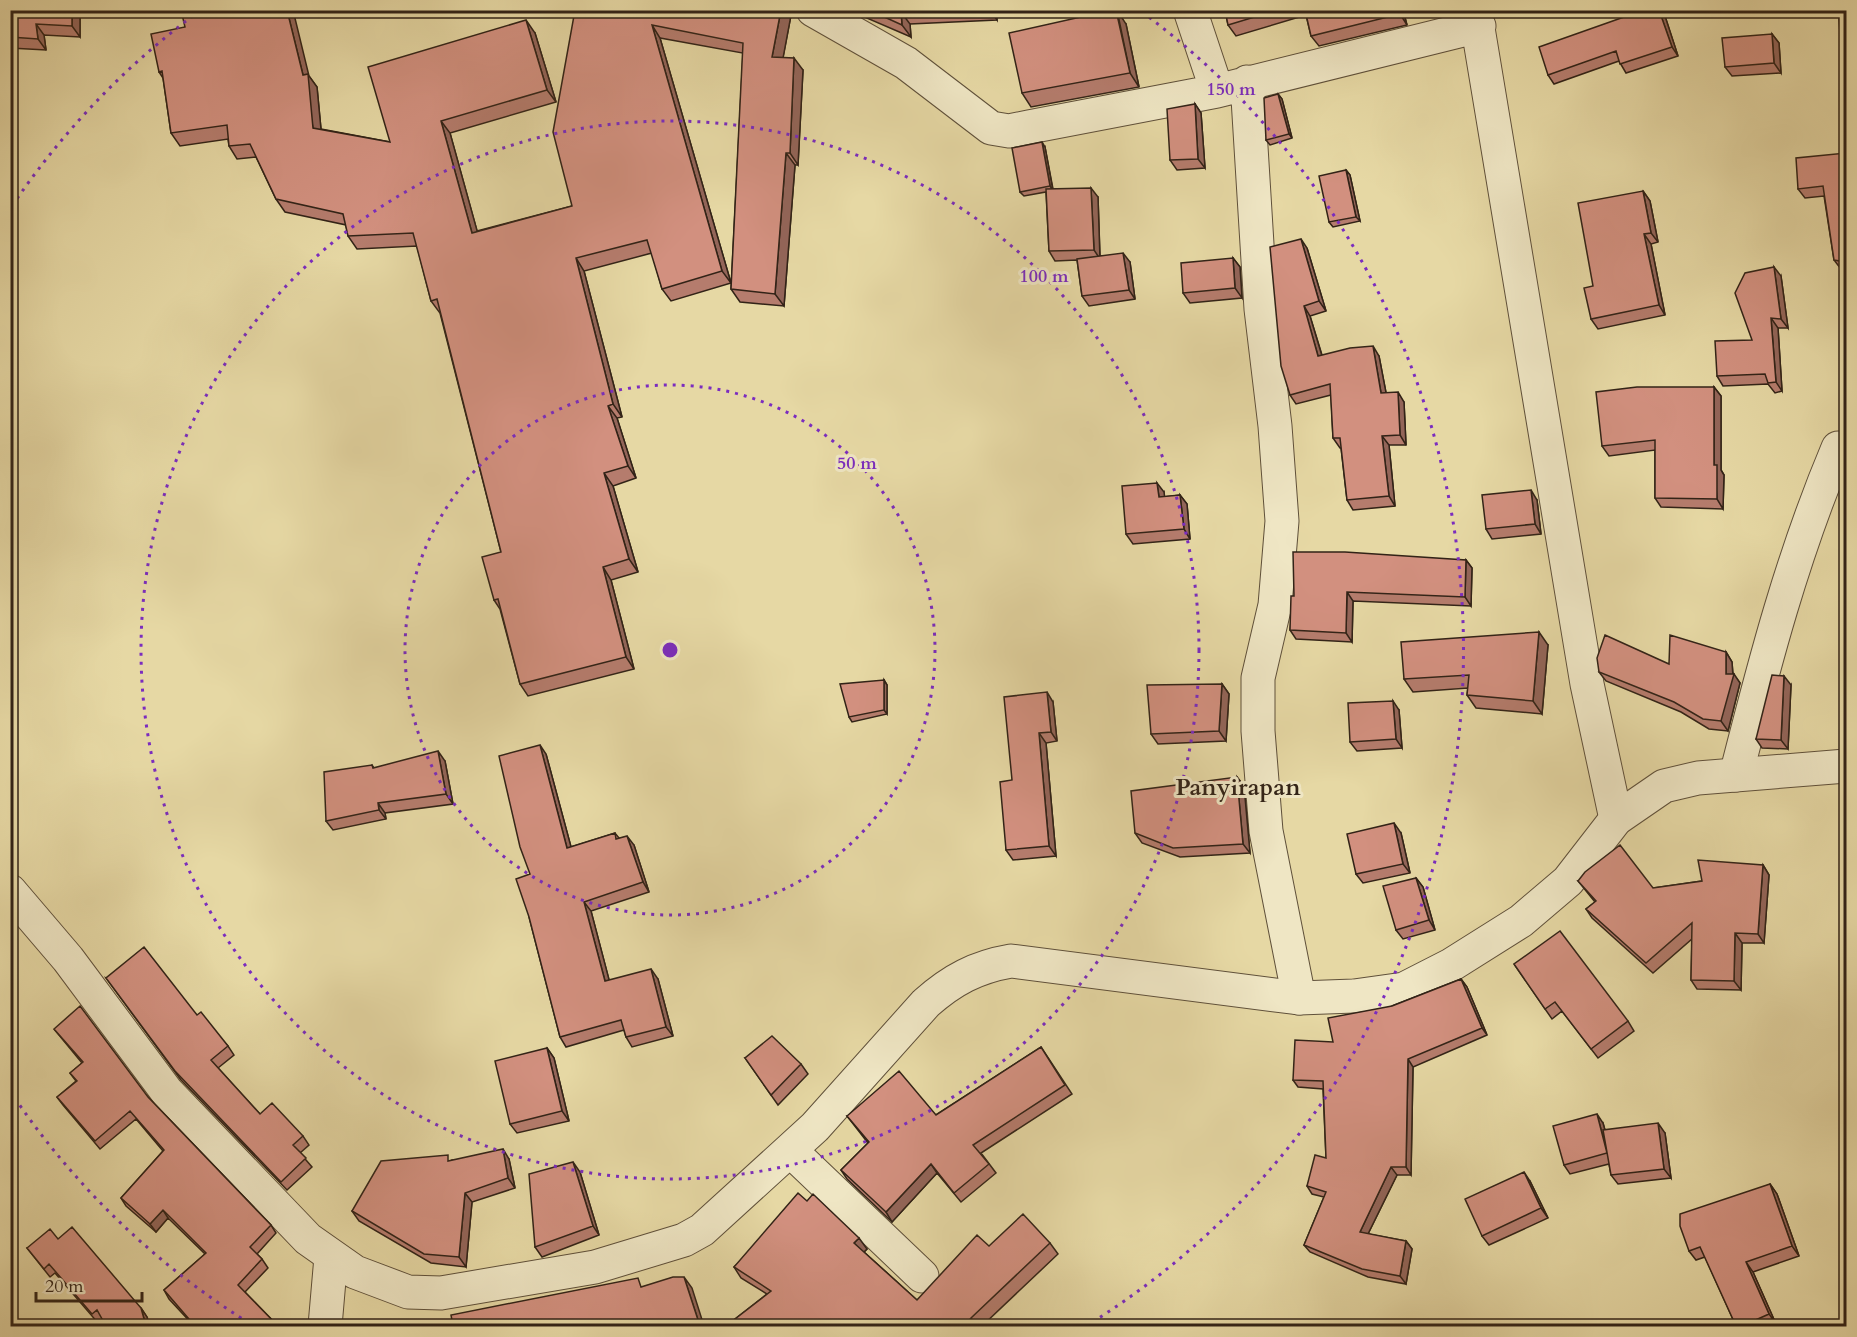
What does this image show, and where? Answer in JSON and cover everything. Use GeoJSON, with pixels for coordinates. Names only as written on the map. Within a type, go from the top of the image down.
{"type":"FeatureCollection","features":[{"type":"Feature","properties":{"kind":"street"},"geometry":{"type":"LineString","coordinates":[[813,10],[906,63],[991,128],[1001,130],[1029,127],[1232,86],[1477,18],[1587,684],[1616,819]]}},
{"type":"Feature","properties":{"kind":"street"},"geometry":{"type":"LineString","coordinates":[[1190,10],[1232,86],[1275,426],[1282,521],[1275,605],[1258,678],[1258,731],[1266,831],[1299,998]]}},
{"type":"Feature","properties":{"kind":"street"},"geometry":{"type":"LineString","coordinates":[[1736,775],[1777,612],[1809,517],[1838,448]]}},
{"type":"Feature","properties":{"kind":"street"},"geometry":{"type":"LineString","coordinates":[[13,899],[68,959],[167,1092],[237,1168],[308,1239],[331,1257],[383,1285],[408,1292],[426,1293],[525,1281],[595,1267],[684,1240],[702,1230],[791,1151],[926,1003],[946,985],[967,973],[988,965],[1011,961],[1299,998],[1354,996],[1404,989],[1451,965],[1521,921],[1568,881],[1616,819],[1664,786],[1698,778],[1846,766]]}},
{"type":"Feature","properties":{"kind":"street"},"geometry":{"type":"LineString","coordinates":[[791,1151],[922,1276]]}},
{"type":"Feature","properties":{"kind":"street"},"geometry":{"type":"LineString","coordinates":[[325,1326],[331,1257]]}},
{"type":"Feature","properties":{"kind":"building"},"geometry":{"type":"Polygon","coordinates":[[[10,10],[72,10],[72,26],[36,24],[38,39],[10,37],[10,10]]]}},
{"type":"Feature","properties":{"kind":"building"},"geometry":{"type":"Polygon","coordinates":[[[181,10],[209,10],[207,14],[222,10],[287,10],[303,75],[308,74],[313,128],[390,142],[368,67],[526,20],[547,90],[441,121],[472,233],[572,206],[553,132],[575,10],[781,10],[772,57],[794,58],[790,153],[786,153],[775,294],[731,289],[743,43],[652,25],[722,271],[662,289],[647,240],[576,258],[613,404],[608,406],[628,466],[604,473],[629,559],[603,567],[626,657],[520,684],[498,599],[494,600],[482,557],[501,552],[437,299],[431,301],[413,233],[348,236],[343,214],[276,199],[250,144],[229,146],[227,125],[171,133],[162,71],[159,72],[151,34],[185,27],[181,10]]]}},
{"type":"Feature","properties":{"kind":"building"},"geometry":{"type":"Polygon","coordinates":[[[869,10],[928,10],[901,12],[902,25],[869,10]]]}},
{"type":"Feature","properties":{"kind":"building"},"geometry":{"type":"Polygon","coordinates":[[[1116,10],[1130,73],[1022,93],[1009,33],[1116,10]]]}},
{"type":"Feature","properties":{"kind":"building"},"geometry":{"type":"Polygon","coordinates":[[[1225,10],[1278,10],[1228,25],[1225,10]]]}},
{"type":"Feature","properties":{"kind":"building"},"geometry":{"type":"Polygon","coordinates":[[[1305,10],[1399,10],[1400,14],[1311,36],[1305,10]]]}},
{"type":"Feature","properties":{"kind":"building"},"geometry":{"type":"Polygon","coordinates":[[[1621,10],[1659,10],[1672,47],[1620,64],[1616,51],[1548,75],[1539,47],[1624,17],[1621,10]]]}},
{"type":"Feature","properties":{"kind":"building"},"geometry":{"type":"Polygon","coordinates":[[[1839,18],[1846,18],[1846,66],[1842,66],[1839,18]]]}},
{"type":"Feature","properties":{"kind":"building"},"geometry":{"type":"Polygon","coordinates":[[[1772,34],[1774,63],[1725,67],[1722,38],[1772,34]]]}},
{"type":"Feature","properties":{"kind":"building"},"geometry":{"type":"Polygon","coordinates":[[[1278,94],[1289,134],[1266,140],[1264,98],[1278,94]]]}},
{"type":"Feature","properties":{"kind":"building"},"geometry":{"type":"Polygon","coordinates":[[[1195,104],[1198,159],[1170,160],[1167,109],[1195,104]]]}},
{"type":"Feature","properties":{"kind":"building"},"geometry":{"type":"Polygon","coordinates":[[[1042,142],[1050,186],[1020,192],[1012,148],[1042,142]]]}},
{"type":"Feature","properties":{"kind":"building"},"geometry":{"type":"Polygon","coordinates":[[[1846,153],[1846,262],[1834,260],[1823,186],[1798,189],[1796,158],[1846,153]]]}},
{"type":"Feature","properties":{"kind":"building"},"geometry":{"type":"Polygon","coordinates":[[[1346,170],[1356,217],[1329,222],[1319,176],[1346,170]]]}},
{"type":"Feature","properties":{"kind":"building"},"geometry":{"type":"Polygon","coordinates":[[[1091,188],[1094,250],[1049,251],[1046,189],[1091,188]]]}},
{"type":"Feature","properties":{"kind":"building"},"geometry":{"type":"Polygon","coordinates":[[[1643,191],[1651,233],[1644,234],[1659,305],[1591,319],[1584,288],[1593,286],[1578,203],[1643,191]]]}},
{"type":"Feature","properties":{"kind":"building"},"geometry":{"type":"Polygon","coordinates":[[[1301,239],[1319,301],[1304,306],[1318,356],[1350,348],[1373,346],[1381,393],[1398,392],[1400,435],[1382,436],[1389,496],[1347,500],[1340,438],[1333,438],[1330,384],[1290,395],[1281,366],[1270,247],[1301,239]]]}},
{"type":"Feature","properties":{"kind":"building"},"geometry":{"type":"Polygon","coordinates":[[[1123,253],[1129,290],[1082,296],[1077,259],[1123,253]]]}},
{"type":"Feature","properties":{"kind":"building"},"geometry":{"type":"Polygon","coordinates":[[[1233,258],[1235,288],[1183,293],[1181,263],[1233,258]]]}},
{"type":"Feature","properties":{"kind":"building"},"geometry":{"type":"Polygon","coordinates":[[[1774,267],[1781,319],[1771,318],[1776,382],[1768,383],[1765,374],[1717,376],[1715,341],[1752,340],[1735,293],[1745,273],[1774,267]]]}},
{"type":"Feature","properties":{"kind":"building"},"geometry":{"type":"Polygon","coordinates":[[[1637,387],[1714,387],[1714,465],[1717,465],[1717,499],[1655,498],[1655,440],[1602,446],[1596,392],[1637,387]]]}},
{"type":"Feature","properties":{"kind":"building"},"geometry":{"type":"Polygon","coordinates":[[[1157,483],[1159,497],[1180,495],[1184,529],[1126,534],[1122,486],[1157,483]]]}},
{"type":"Feature","properties":{"kind":"building"},"geometry":{"type":"Polygon","coordinates":[[[1531,490],[1535,524],[1486,529],[1482,495],[1531,490]]]}},
{"type":"Feature","properties":{"kind":"building"},"geometry":{"type":"Polygon","coordinates":[[[1293,552],[1345,552],[1466,560],[1465,597],[1347,592],[1346,633],[1290,630],[1291,596],[1294,596],[1293,552]]]}},
{"type":"Feature","properties":{"kind":"building"},"geometry":{"type":"Polygon","coordinates":[[[1539,632],[1533,701],[1467,695],[1469,675],[1404,679],[1401,642],[1539,632]]]}},
{"type":"Feature","properties":{"kind":"building"},"geometry":{"type":"Polygon","coordinates":[[[1605,635],[1669,664],[1670,635],[1726,652],[1726,674],[1734,674],[1721,721],[1703,719],[1674,702],[1599,672],[1597,658],[1605,635]]]}},
{"type":"Feature","properties":{"kind":"building"},"geometry":{"type":"Polygon","coordinates":[[[1772,675],[1784,676],[1781,740],[1756,739],[1772,675]]]}},
{"type":"Feature","properties":{"kind":"building"},"geometry":{"type":"Polygon","coordinates":[[[884,680],[884,710],[849,717],[840,684],[884,680]]]}},
{"type":"Feature","properties":{"kind":"building"},"geometry":{"type":"Polygon","coordinates":[[[1222,684],[1219,731],[1151,734],[1147,685],[1222,684]]]}},
{"type":"Feature","properties":{"kind":"building"},"geometry":{"type":"Polygon","coordinates":[[[1047,692],[1051,732],[1039,733],[1049,846],[1006,850],[1000,782],[1012,780],[1004,697],[1047,692]]]}},
{"type":"Feature","properties":{"kind":"building"},"geometry":{"type":"Polygon","coordinates":[[[1393,701],[1396,739],[1350,742],[1348,703],[1393,701]]]}},
{"type":"Feature","properties":{"kind":"building"},"geometry":{"type":"Polygon","coordinates":[[[540,745],[567,848],[615,833],[616,839],[627,836],[643,882],[584,902],[605,981],[651,969],[666,1027],[626,1037],[621,1020],[560,1037],[529,917],[516,879],[530,874],[520,847],[499,756],[540,745]]]}},
{"type":"Feature","properties":{"kind":"building"},"geometry":{"type":"Polygon","coordinates":[[[438,751],[446,794],[378,803],[379,810],[326,821],[324,772],[372,765],[373,768],[438,751]]]}},
{"type":"Feature","properties":{"kind":"building"},"geometry":{"type":"Polygon","coordinates":[[[1237,777],[1243,844],[1173,848],[1135,833],[1131,791],[1237,777]]]}},
{"type":"Feature","properties":{"kind":"building"},"geometry":{"type":"Polygon","coordinates":[[[1394,823],[1403,864],[1356,874],[1347,834],[1394,823]]]}},
{"type":"Feature","properties":{"kind":"building"},"geometry":{"type":"Polygon","coordinates":[[[1620,845],[1653,888],[1702,881],[1698,860],[1763,865],[1758,934],[1735,933],[1734,981],[1691,980],[1692,923],[1646,963],[1586,909],[1596,901],[1578,881],[1585,872],[1620,845]]]}},
{"type":"Feature","properties":{"kind":"building"},"geometry":{"type":"Polygon","coordinates":[[[1416,878],[1429,920],[1396,930],[1383,886],[1416,878]]]}},
{"type":"Feature","properties":{"kind":"building"},"geometry":{"type":"Polygon","coordinates":[[[1560,931],[1628,1021],[1591,1049],[1555,1002],[1545,1009],[1514,964],[1560,931]]]}},
{"type":"Feature","properties":{"kind":"building"},"geometry":{"type":"Polygon","coordinates":[[[144,947],[197,1015],[201,1012],[228,1046],[211,1060],[260,1114],[272,1103],[303,1136],[293,1145],[306,1158],[281,1182],[175,1071],[106,978],[144,947]]]}},
{"type":"Feature","properties":{"kind":"building"},"geometry":{"type":"Polygon","coordinates":[[[1461,979],[1482,1028],[1408,1059],[1406,1167],[1391,1167],[1360,1232],[1406,1241],[1400,1276],[1362,1269],[1304,1245],[1326,1192],[1307,1186],[1315,1155],[1326,1158],[1323,1081],[1293,1080],[1295,1040],[1333,1042],[1328,1018],[1392,1006],[1461,979]]]}},
{"type":"Feature","properties":{"kind":"building"},"geometry":{"type":"Polygon","coordinates":[[[80,1006],[148,1097],[271,1225],[250,1247],[262,1259],[238,1285],[278,1326],[195,1326],[164,1290],[206,1253],[163,1210],[150,1224],[121,1198],[164,1150],[130,1111],[95,1141],[57,1097],[77,1081],[70,1073],[83,1062],[54,1029],[80,1006]]]}},
{"type":"Feature","properties":{"kind":"building"},"geometry":{"type":"Polygon","coordinates":[[[772,1036],[801,1064],[771,1095],[745,1058],[772,1036]]]}},
{"type":"Feature","properties":{"kind":"building"},"geometry":{"type":"Polygon","coordinates":[[[1041,1047],[1065,1085],[973,1145],[989,1164],[954,1193],[931,1164],[886,1212],[841,1170],[869,1142],[847,1116],[899,1071],[936,1115],[1041,1047]]]}},
{"type":"Feature","properties":{"kind":"building"},"geometry":{"type":"Polygon","coordinates":[[[547,1048],[562,1111],[510,1124],[495,1061],[547,1048]]]}},
{"type":"Feature","properties":{"kind":"building"},"geometry":{"type":"Polygon","coordinates":[[[1597,1114],[1607,1153],[1564,1165],[1553,1126],[1597,1114]]]}},
{"type":"Feature","properties":{"kind":"building"},"geometry":{"type":"Polygon","coordinates":[[[1658,1123],[1664,1169],[1611,1175],[1603,1130],[1658,1123]]]}},
{"type":"Feature","properties":{"kind":"building"},"geometry":{"type":"Polygon","coordinates":[[[503,1149],[508,1178],[465,1193],[459,1257],[424,1254],[352,1211],[381,1161],[448,1155],[448,1161],[503,1149]]]}},
{"type":"Feature","properties":{"kind":"building"},"geometry":{"type":"Polygon","coordinates":[[[573,1162],[593,1226],[535,1247],[529,1174],[573,1162]]]}},
{"type":"Feature","properties":{"kind":"building"},"geometry":{"type":"Polygon","coordinates":[[[1524,1172],[1541,1208],[1482,1236],[1465,1199],[1524,1172]]]}},
{"type":"Feature","properties":{"kind":"building"},"geometry":{"type":"Polygon","coordinates":[[[1770,1184],[1792,1246],[1746,1262],[1769,1314],[1742,1326],[1736,1326],[1700,1247],[1689,1251],[1680,1226],[1680,1214],[1770,1184]]]}},
{"type":"Feature","properties":{"kind":"building"},"geometry":{"type":"Polygon","coordinates":[[[798,1193],[807,1201],[813,1194],[859,1238],[854,1243],[917,1300],[977,1235],[989,1246],[1023,1214],[1050,1243],[964,1326],[726,1326],[771,1291],[734,1267],[798,1193]]]}},
{"type":"Feature","properties":{"kind":"building"},"geometry":{"type":"Polygon","coordinates":[[[72,1227],[141,1308],[146,1326],[106,1326],[97,1310],[92,1314],[49,1264],[44,1269],[27,1248],[50,1229],[58,1239],[72,1227]]]}},
{"type":"Feature","properties":{"kind":"building"},"geometry":{"type":"Polygon","coordinates":[[[673,1277],[684,1277],[700,1326],[453,1326],[451,1315],[638,1278],[641,1287],[673,1277]]]}},
{"type":"Feature","properties":{"kind":"district","name":"Panyirapan"},"geometry":{"type":"Point","coordinates":[1238,787]}}]}
